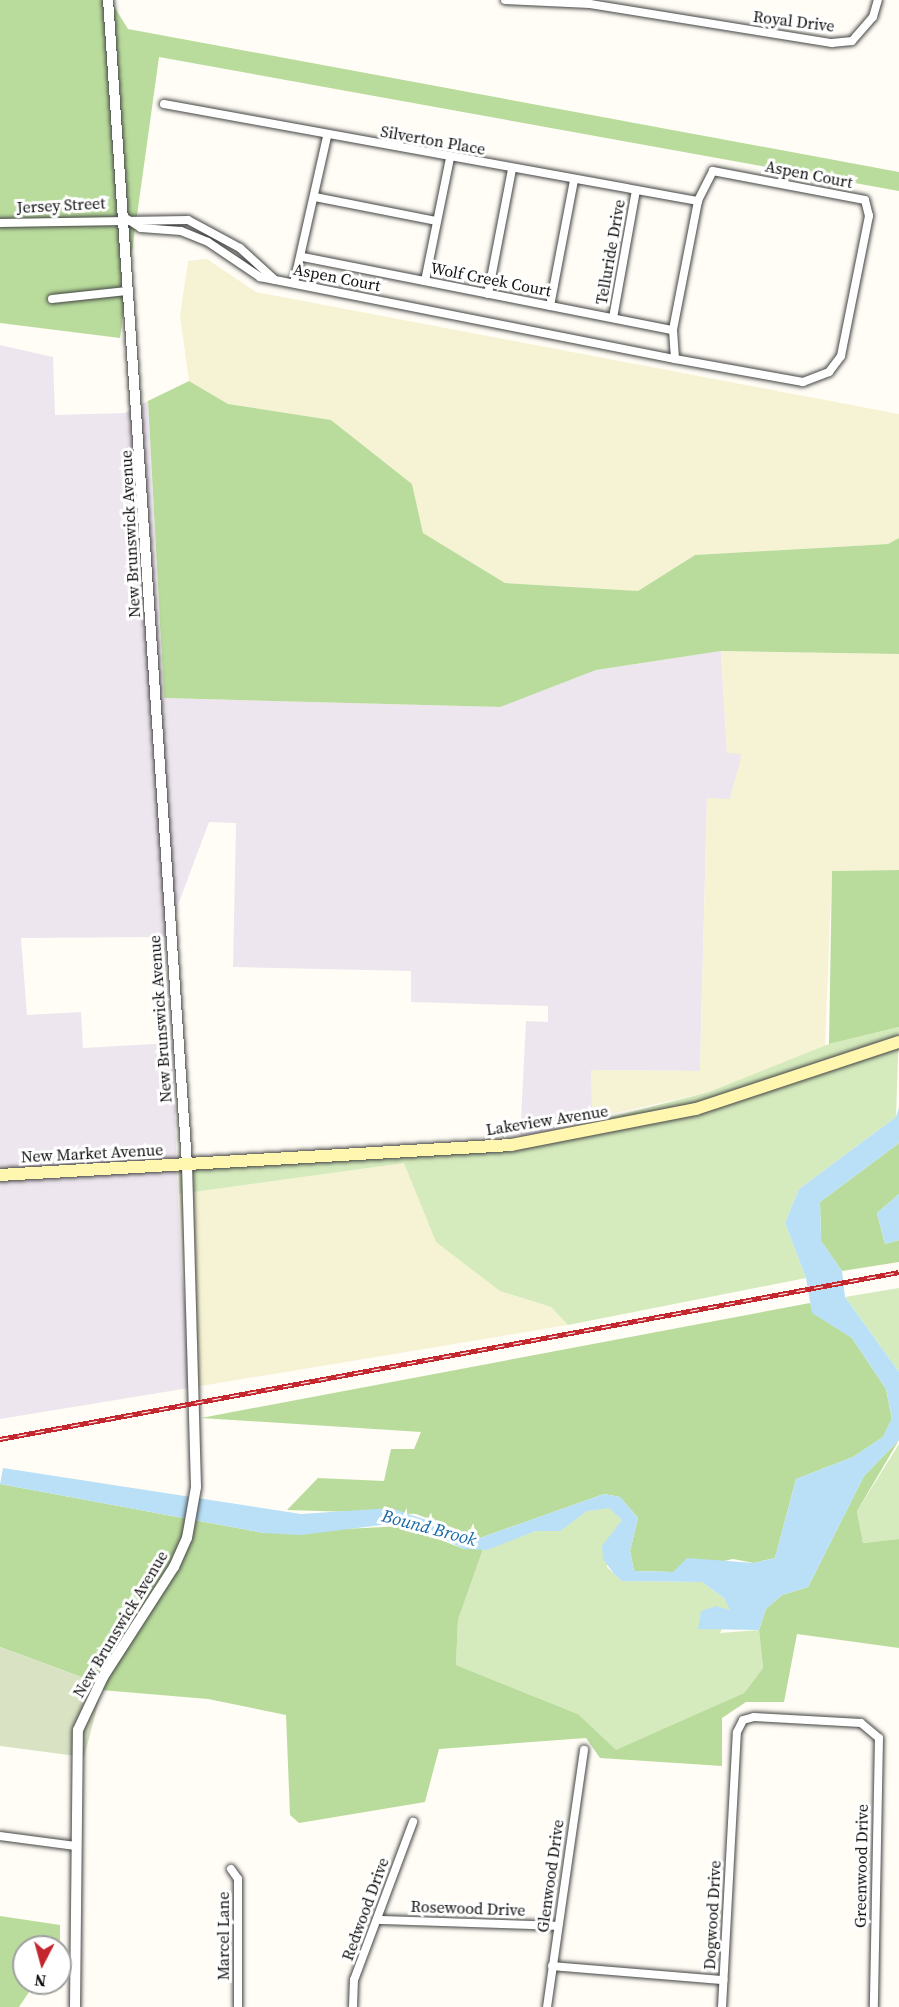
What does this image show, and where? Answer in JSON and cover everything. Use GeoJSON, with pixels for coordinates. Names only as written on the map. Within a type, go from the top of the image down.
{"type":"FeatureCollection","features":[{"type":"Feature","properties":{"kind":"main road","name":"Lakeview Avenue"},"geometry":{"type":"LineString","coordinates":[[187,1164],[500,1146],[576,1134],[696,1109],[899,1042]]}},
{"type":"Feature","properties":{"kind":"main road","name":"New Market Avenue"},"geometry":{"type":"LineString","coordinates":[[0,1176],[187,1164]]}},
{"type":"Feature","properties":{"kind":"street","name":"New Brunswick Avenue"},"geometry":{"type":"LineString","coordinates":[[75,2007],[78,1730],[187,1538],[196,1486],[187,1164],[108,0]]}},
{"type":"Feature","properties":{"kind":"street","name":"Royal Drive"},"geometry":{"type":"LineString","coordinates":[[506,0],[590,4],[832,43],[852,41],[873,17],[878,0]]}},
{"type":"Feature","properties":{"kind":"street","name":"Silverton Place"},"geometry":{"type":"LineString","coordinates":[[164,104],[327,136],[698,201]]}},
{"type":"Feature","properties":{"kind":"street"},"geometry":{"type":"LineString","coordinates":[[294,283],[303,257],[327,136]]}},
{"type":"Feature","properties":{"kind":"street"},"geometry":{"type":"LineString","coordinates":[[425,281],[450,158]]}},
{"type":"Feature","properties":{"kind":"street"},"geometry":{"type":"LineString","coordinates":[[488,294],[512,169]]}},
{"type":"Feature","properties":{"kind":"street","name":"Aspen Court"},"geometry":{"type":"LineString","coordinates":[[124,217],[141,228],[181,231],[208,242],[260,277],[675,359],[803,382],[829,372],[841,356],[868,216],[865,200],[713,171],[698,201],[673,330],[675,359]]}},
{"type":"Feature","properties":{"kind":"street"},"geometry":{"type":"LineString","coordinates":[[550,306],[574,180]]}},
{"type":"Feature","properties":{"kind":"street","name":"Telluride Drive"},"geometry":{"type":"LineString","coordinates":[[613,318],[636,190]]}},
{"type":"Feature","properties":{"kind":"street"},"geometry":{"type":"LineString","coordinates":[[315,197],[436,221]]}},
{"type":"Feature","properties":{"kind":"street","name":"Jersey Street"},"geometry":{"type":"LineString","coordinates":[[0,223],[124,217]]}},
{"type":"Feature","properties":{"kind":"street","name":"Aspen Court"},"geometry":{"type":"LineString","coordinates":[[124,217],[188,220],[231,242],[274,280]]}},
{"type":"Feature","properties":{"kind":"street","name":"Wolf Creek Court"},"geometry":{"type":"LineString","coordinates":[[303,257],[673,330]]}},
{"type":"Feature","properties":{"kind":"street"},"geometry":{"type":"LineString","coordinates":[[52,299],[127,291]]}},
{"type":"Feature","properties":{"kind":"street","name":"Dogwood Drive"},"geometry":{"type":"LineString","coordinates":[[722,2007],[737,1732],[743,1720],[861,1723],[873,1728]]}},
{"type":"Feature","properties":{"kind":"street","name":"Greenwood Drive"},"geometry":{"type":"LineString","coordinates":[[873,1728],[879,1738],[874,2007]]}},
{"type":"Feature","properties":{"kind":"street","name":"Glenwood Drive"},"geometry":{"type":"LineString","coordinates":[[547,2007],[584,1750]]}},
{"type":"Feature","properties":{"kind":"street","name":"Redwood Drive"},"geometry":{"type":"LineString","coordinates":[[353,2007],[354,1980],[413,1822]]}},
{"type":"Feature","properties":{"kind":"street"},"geometry":{"type":"LineString","coordinates":[[0,1836],[75,1846]]}},
{"type":"Feature","properties":{"kind":"street","name":"Marcel Lane"},"geometry":{"type":"LineString","coordinates":[[231,1869],[238,1879],[238,2007]]}},
{"type":"Feature","properties":{"kind":"street","name":"Rosewood Drive"},"geometry":{"type":"LineString","coordinates":[[378,1920],[558,1926]]}},
{"type":"Feature","properties":{"kind":"street"},"geometry":{"type":"LineString","coordinates":[[552,1966],[723,1980]]}},
{"type":"Feature","properties":{"kind":"shaded area"},"geometry":{"type":"Polygon","coordinates":[[[207,259],[256,292],[899,414],[899,538],[888,544],[695,555],[638,591],[505,583],[423,533],[412,484],[331,420],[228,404],[189,381],[180,316],[188,261],[207,259]]]}},
{"type":"Feature","properties":{"kind":"shaded area"},"geometry":{"type":"Polygon","coordinates":[[[0,345],[53,357],[55,415],[125,413],[148,401],[164,698],[499,707],[596,670],[721,651],[727,752],[743,753],[730,799],[707,799],[700,1071],[592,1070],[592,1118],[520,1140],[526,1021],[548,1022],[548,1006],[411,1002],[411,971],[233,967],[236,823],[209,822],[166,937],[21,938],[27,1015],[81,1012],[83,1048],[172,1043],[181,1269],[195,1387],[0,1419],[0,345]]]}},
{"type":"Feature","properties":{"kind":"shaded area"},"geometry":{"type":"Polygon","coordinates":[[[721,651],[899,654],[899,870],[832,871],[825,1049],[709,1092],[592,1118],[591,1070],[700,1071],[707,798],[730,799],[742,754],[727,753],[721,651]]]}},
{"type":"Feature","properties":{"kind":"shaded area"},"geometry":{"type":"Polygon","coordinates":[[[404,1163],[500,1291],[551,1307],[568,1325],[195,1387],[179,1194],[404,1163]]]}},
{"type":"Feature","properties":{"kind":"green space"},"geometry":{"type":"Polygon","coordinates":[[[0,0],[110,0],[128,29],[899,172],[899,191],[159,57],[120,338],[0,323],[0,0]]]}},
{"type":"Feature","properties":{"kind":"green space"},"geometry":{"type":"Polygon","coordinates":[[[189,381],[228,404],[331,420],[412,484],[423,533],[505,583],[638,591],[695,555],[888,544],[899,538],[899,654],[721,651],[596,670],[500,707],[164,698],[148,401],[189,381]]]}},
{"type":"Feature","properties":{"kind":"green space"},"geometry":{"type":"Polygon","coordinates":[[[899,870],[899,1027],[829,1044],[832,871],[899,870]]]}},
{"type":"Feature","properties":{"kind":"green space"},"geometry":{"type":"Polygon","coordinates":[[[899,1027],[896,1117],[799,1189],[785,1223],[806,1278],[568,1325],[551,1307],[500,1291],[436,1242],[404,1163],[179,1194],[178,1160],[520,1140],[709,1092],[829,1044],[899,1027]]]}},
{"type":"Feature","properties":{"kind":"green space"},"geometry":{"type":"Polygon","coordinates":[[[899,1143],[899,1194],[877,1213],[885,1244],[899,1240],[899,1262],[842,1271],[821,1241],[820,1202],[899,1143]]]}},
{"type":"Feature","properties":{"kind":"green space"},"geometry":{"type":"Polygon","coordinates":[[[899,1288],[899,1372],[845,1297],[899,1288]]]}},
{"type":"Feature","properties":{"kind":"green space"},"geometry":{"type":"Polygon","coordinates":[[[810,1303],[813,1313],[852,1338],[886,1389],[892,1419],[883,1437],[853,1457],[796,1479],[775,1558],[754,1563],[733,1559],[673,1572],[634,1571],[630,1551],[638,1518],[620,1497],[604,1494],[480,1538],[416,1514],[287,1510],[318,1478],[384,1481],[391,1449],[414,1449],[421,1432],[201,1418],[810,1303]]]}},
{"type":"Feature","properties":{"kind":"green space"},"geometry":{"type":"Polygon","coordinates":[[[899,1440],[857,1511],[863,1543],[899,1539],[899,1648],[797,1634],[784,1702],[746,1702],[722,1718],[722,1766],[600,1758],[586,1738],[439,1749],[425,1802],[299,1823],[290,1815],[286,1715],[208,1699],[101,1690],[103,1685],[0,1647],[0,1484],[264,1533],[404,1526],[464,1549],[483,1549],[458,1620],[456,1665],[578,1714],[616,1750],[744,1693],[763,1668],[759,1630],[766,1609],[782,1595],[808,1587],[864,1476],[899,1440]]]}},
{"type":"Feature","properties":{"kind":"green space"},"geometry":{"type":"Polygon","coordinates":[[[899,1444],[899,1539],[863,1543],[857,1511],[899,1444]]]}},
{"type":"Feature","properties":{"kind":"green space"},"geometry":{"type":"Polygon","coordinates":[[[609,1507],[622,1520],[609,1538],[607,1567],[622,1581],[702,1582],[724,1598],[731,1611],[720,1633],[759,1630],[763,1668],[744,1693],[616,1751],[578,1714],[456,1665],[458,1620],[483,1549],[536,1531],[560,1530],[587,1511],[609,1507]]]}},
{"type":"Feature","properties":{"kind":"green space"},"geometry":{"type":"Polygon","coordinates":[[[0,1647],[103,1685],[84,1757],[0,1746],[0,1647]]]}},
{"type":"Feature","properties":{"kind":"green space"},"geometry":{"type":"Polygon","coordinates":[[[0,1916],[60,1925],[60,1935],[12,1935],[12,1995],[27,1995],[19,2007],[0,2007],[0,1916]]]}},
{"type":"Feature","properties":{"kind":"water","name":"Bound Brook"},"geometry":{"type":"Polygon","coordinates":[[[899,1107],[899,1143],[820,1202],[821,1241],[842,1271],[845,1297],[899,1372],[899,1440],[864,1476],[808,1587],[782,1595],[766,1609],[759,1630],[698,1629],[701,1611],[716,1606],[730,1610],[724,1598],[702,1582],[622,1581],[603,1559],[602,1546],[622,1520],[609,1508],[587,1511],[560,1531],[536,1531],[487,1550],[464,1549],[430,1533],[389,1524],[301,1535],[264,1533],[0,1484],[3,1468],[301,1514],[391,1508],[480,1538],[604,1494],[620,1497],[638,1518],[630,1551],[634,1571],[673,1572],[687,1558],[754,1563],[775,1558],[796,1479],[853,1457],[883,1437],[892,1418],[886,1389],[852,1338],[812,1313],[806,1278],[785,1223],[799,1189],[896,1117],[899,1107]]]}},
{"type":"Feature","properties":{"kind":"water"},"geometry":{"type":"Polygon","coordinates":[[[899,1194],[899,1240],[885,1244],[877,1213],[899,1194]]]}},
{"type":"Feature","properties":{"kind":"railway"},"geometry":{"type":"LineString","coordinates":[[0,1439],[899,1272]]}}]}
